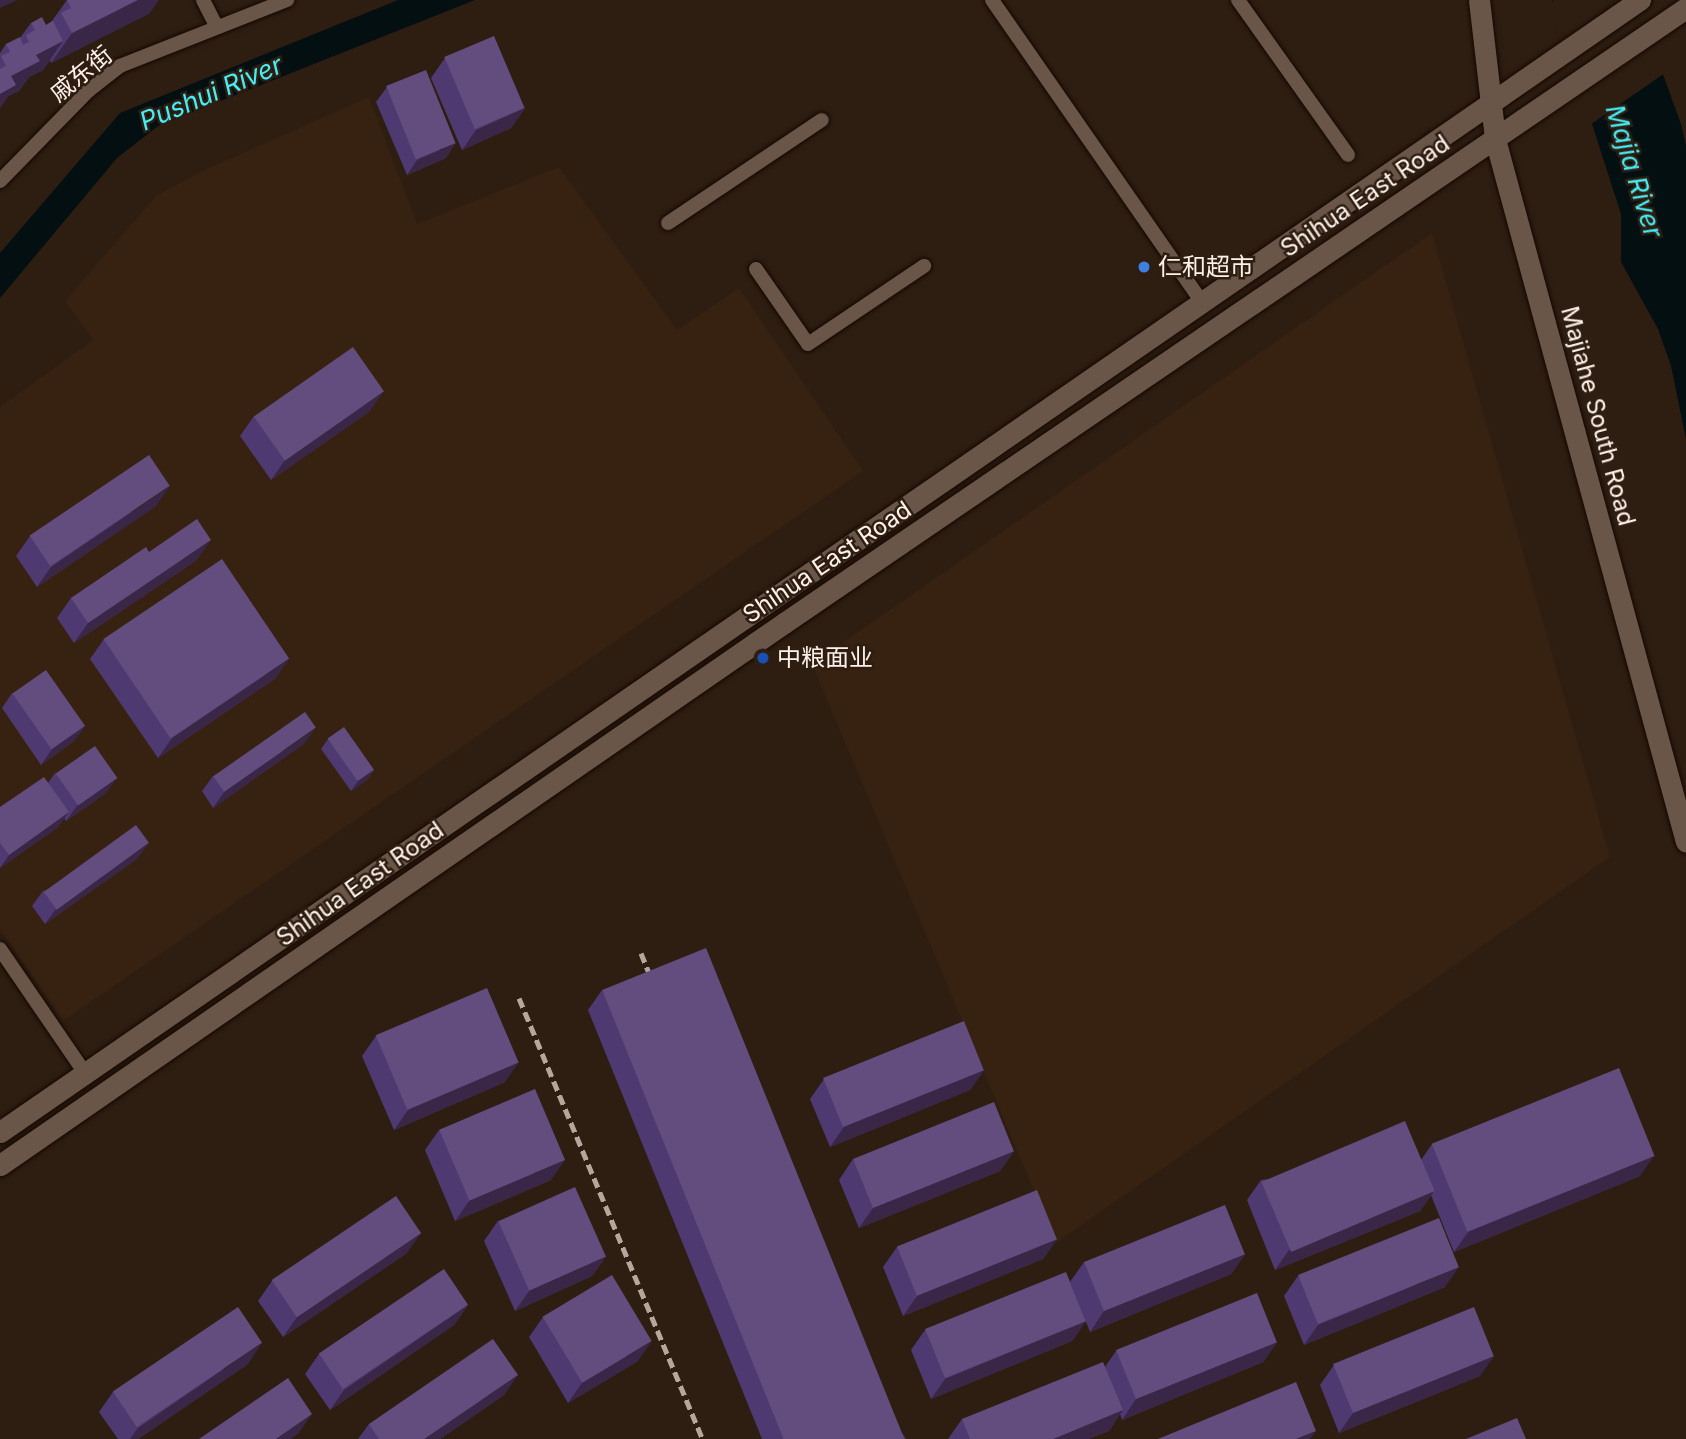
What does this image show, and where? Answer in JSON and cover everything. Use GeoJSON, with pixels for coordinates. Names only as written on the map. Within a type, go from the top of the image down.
{"type":"FeatureCollection","features":[{"type":"Feature","properties":{"kind":"main road","name":"Majiahe South Road"},"geometry":{"type":"LineString","coordinates":[[1479,0],[1495,139],[1686,842]]}},
{"type":"Feature","properties":{"kind":"main road","name":"Shihua East Road"},"geometry":{"type":"LineString","coordinates":[[0,1132],[1640,0]]}},
{"type":"Feature","properties":{"kind":"main road","name":"Shihua East Road"},"geometry":{"type":"LineString","coordinates":[[0,1165],[784,623],[1686,8]]}},
{"type":"Feature","properties":{"kind":"street"},"geometry":{"type":"LineString","coordinates":[[203,0],[217,27]]}},
{"type":"Feature","properties":{"kind":"street","name":"戚东街"},"geometry":{"type":"LineString","coordinates":[[0,181],[88,92],[120,66],[287,0]]}},
{"type":"Feature","properties":{"kind":"street"},"geometry":{"type":"LineString","coordinates":[[992,0],[1202,302]]}},
{"type":"Feature","properties":{"kind":"street"},"geometry":{"type":"LineString","coordinates":[[1238,0],[1348,156]]}},
{"type":"Feature","properties":{"kind":"street"},"geometry":{"type":"LineString","coordinates":[[668,223],[821,120]]}},
{"type":"Feature","properties":{"kind":"street"},"geometry":{"type":"LineString","coordinates":[[756,270],[808,344],[924,265]]}},
{"type":"Feature","properties":{"kind":"street"},"geometry":{"type":"LineString","coordinates":[[0,949],[85,1073]]}},
{"type":"Feature","properties":{"kind":"shaded area"},"geometry":{"type":"Polygon","coordinates":[[[369,97],[417,224],[559,167],[677,330],[739,288],[863,471],[63,1021],[0,929],[0,407],[93,340],[65,301],[156,196],[200,172],[369,97]]]}},
{"type":"Feature","properties":{"kind":"shaded area"},"geometry":{"type":"Polygon","coordinates":[[[1432,233],[1610,857],[1056,1243],[812,664],[1432,233]]]}},
{"type":"Feature","properties":{"kind":"water","name":"Pushui River"},"geometry":{"type":"Polygon","coordinates":[[[398,0],[475,0],[158,126],[117,158],[0,298],[0,253],[120,113],[398,0]]]}},
{"type":"Feature","properties":{"kind":"water","name":"Majia River"},"geometry":{"type":"Polygon","coordinates":[[[1552,0],[1636,0],[1681,124],[1686,146],[1686,439],[1671,366],[1658,329],[1621,262],[1621,214],[1552,0]]]}},
{"type":"Feature","properties":{"kind":"pier"},"geometry":{"type":"Polygon","coordinates":[[[1554,0],[1639,0],[1665,73],[1590,125],[1560,42],[1549,3],[1554,0]]]}},
{"type":"Feature","properties":{"kind":"building"},"geometry":{"type":"Polygon","coordinates":[[[67,0],[138,0],[72,33],[61,13],[71,8],[67,0]]]}},
{"type":"Feature","properties":{"kind":"building"},"geometry":{"type":"Polygon","coordinates":[[[42,17],[46,25],[53,21],[63,41],[36,55],[40,61],[11,76],[16,85],[0,94],[0,69],[6,66],[1,56],[10,52],[6,44],[20,37],[23,45],[29,42],[26,35],[35,30],[31,23],[42,17]]]}},
{"type":"Feature","properties":{"kind":"building"},"geometry":{"type":"Polygon","coordinates":[[[494,36],[524,108],[475,129],[444,57],[494,36]]]}},
{"type":"Feature","properties":{"kind":"building"},"geometry":{"type":"Polygon","coordinates":[[[426,70],[456,143],[416,159],[386,86],[426,70]]]}},
{"type":"Feature","properties":{"kind":"building"},"geometry":{"type":"Polygon","coordinates":[[[353,347],[384,391],[285,461],[254,416],[353,347]]]}},
{"type":"Feature","properties":{"kind":"building"},"geometry":{"type":"Polygon","coordinates":[[[149,455],[170,486],[50,566],[30,536],[149,455]]]}},
{"type":"Feature","properties":{"kind":"building"},"geometry":{"type":"Polygon","coordinates":[[[197,519],[211,540],[88,623],[71,598],[146,547],[149,552],[197,519]]]}},
{"type":"Feature","properties":{"kind":"building"},"geometry":{"type":"Polygon","coordinates":[[[222,559],[289,658],[171,738],[103,639],[222,559]]]}},
{"type":"Feature","properties":{"kind":"building"},"geometry":{"type":"Polygon","coordinates":[[[46,670],[85,726],[51,749],[12,694],[46,670]]]}},
{"type":"Feature","properties":{"kind":"building"},"geometry":{"type":"Polygon","coordinates":[[[305,712],[316,728],[224,792],[213,776],[305,712]]]}},
{"type":"Feature","properties":{"kind":"building"},"geometry":{"type":"Polygon","coordinates":[[[344,727],[374,770],[357,781],[328,738],[344,727]]]}},
{"type":"Feature","properties":{"kind":"building"},"geometry":{"type":"Polygon","coordinates":[[[95,746],[117,778],[78,805],[56,774],[95,746]]]}},
{"type":"Feature","properties":{"kind":"building"},"geometry":{"type":"Polygon","coordinates":[[[44,777],[69,812],[9,855],[0,843],[0,807],[44,777]]]}},
{"type":"Feature","properties":{"kind":"building"},"geometry":{"type":"Polygon","coordinates":[[[136,825],[149,843],[57,910],[44,892],[136,825]]]}},
{"type":"Feature","properties":{"kind":"building"},"geometry":{"type":"Polygon","coordinates":[[[706,948],[904,1439],[784,1439],[602,990],[706,948]]]}},
{"type":"Feature","properties":{"kind":"building"},"geometry":{"type":"Polygon","coordinates":[[[487,988],[519,1063],[407,1110],[376,1035],[487,988]]]}},
{"type":"Feature","properties":{"kind":"building"},"geometry":{"type":"Polygon","coordinates":[[[964,1021],[984,1070],[843,1127],[823,1078],[964,1021]]]}},
{"type":"Feature","properties":{"kind":"building"},"geometry":{"type":"Polygon","coordinates":[[[1619,1068],[1655,1156],[1467,1232],[1432,1144],[1619,1068]]]}},
{"type":"Feature","properties":{"kind":"building"},"geometry":{"type":"Polygon","coordinates":[[[535,1089],[565,1160],[469,1201],[439,1130],[535,1089]]]}},
{"type":"Feature","properties":{"kind":"building"},"geometry":{"type":"Polygon","coordinates":[[[994,1102],[1014,1151],[873,1208],[853,1159],[994,1102]]]}},
{"type":"Feature","properties":{"kind":"building"},"geometry":{"type":"Polygon","coordinates":[[[1405,1121],[1435,1191],[1291,1252],[1261,1182],[1405,1121]]]}},
{"type":"Feature","properties":{"kind":"building"},"geometry":{"type":"Polygon","coordinates":[[[575,1187],[606,1256],[529,1291],[498,1221],[575,1187]]]}},
{"type":"Feature","properties":{"kind":"building"},"geometry":{"type":"Polygon","coordinates":[[[1037,1190],[1057,1239],[917,1296],[897,1247],[1037,1190]]]}},
{"type":"Feature","properties":{"kind":"building"},"geometry":{"type":"Polygon","coordinates":[[[396,1196],[421,1233],[297,1317],[272,1280],[396,1196]]]}},
{"type":"Feature","properties":{"kind":"building"},"geometry":{"type":"Polygon","coordinates":[[[1225,1205],[1245,1254],[1104,1311],[1084,1262],[1225,1205]]]}},
{"type":"Feature","properties":{"kind":"building"},"geometry":{"type":"Polygon","coordinates":[[[1439,1218],[1459,1267],[1318,1324],[1298,1275],[1439,1218]]]}},
{"type":"Feature","properties":{"kind":"building"},"geometry":{"type":"Polygon","coordinates":[[[444,1269],[468,1305],[343,1389],[319,1353],[444,1269]]]}},
{"type":"Feature","properties":{"kind":"building"},"geometry":{"type":"Polygon","coordinates":[[[1066,1272],[1086,1321],[945,1378],[925,1329],[1066,1272]]]}},
{"type":"Feature","properties":{"kind":"building"},"geometry":{"type":"Polygon","coordinates":[[[612,1275],[652,1341],[582,1383],[543,1317],[612,1275]]]}},
{"type":"Feature","properties":{"kind":"building"},"geometry":{"type":"Polygon","coordinates":[[[1257,1293],[1277,1342],[1136,1399],[1116,1350],[1257,1293]]]}},
{"type":"Feature","properties":{"kind":"building"},"geometry":{"type":"Polygon","coordinates":[[[238,1307],[262,1343],[137,1427],[113,1391],[238,1307]]]}},
{"type":"Feature","properties":{"kind":"building"},"geometry":{"type":"Polygon","coordinates":[[[1474,1307],[1494,1356],[1353,1413],[1333,1364],[1474,1307]]]}},
{"type":"Feature","properties":{"kind":"building"},"geometry":{"type":"Polygon","coordinates":[[[493,1339],[518,1375],[424,1439],[379,1439],[369,1424],[493,1339]]]}},
{"type":"Feature","properties":{"kind":"building"},"geometry":{"type":"Polygon","coordinates":[[[1103,1362],[1123,1410],[1053,1439],[970,1439],[962,1419],[1103,1362]]]}},
{"type":"Feature","properties":{"kind":"building"},"geometry":{"type":"Polygon","coordinates":[[[288,1378],[312,1414],[276,1439],[199,1439],[288,1378]]]}},
{"type":"Feature","properties":{"kind":"building"},"geometry":{"type":"Polygon","coordinates":[[[1296,1382],[1316,1431],[1296,1439],[1158,1439],[1296,1382]]]}},
{"type":"Feature","properties":{"kind":"building"},"geometry":{"type":"Polygon","coordinates":[[[1517,1418],[1526,1439],[1466,1439],[1517,1418]]]}},
{"type":"Feature","properties":{"kind":"railway"},"geometry":{"type":"LineString","coordinates":[[641,953],[655,988]]}},
{"type":"Feature","properties":{"kind":"railway"},"geometry":{"type":"LineString","coordinates":[[519,998],[703,1439]]}},
{"type":"Feature","properties":{"kind":"place","name":"仁和超市"},"geometry":{"type":"Point","coordinates":[1144,267]}},
{"type":"Feature","properties":{"kind":"place","name":"中粮面业"},"geometry":{"type":"Point","coordinates":[763,658]}}]}
